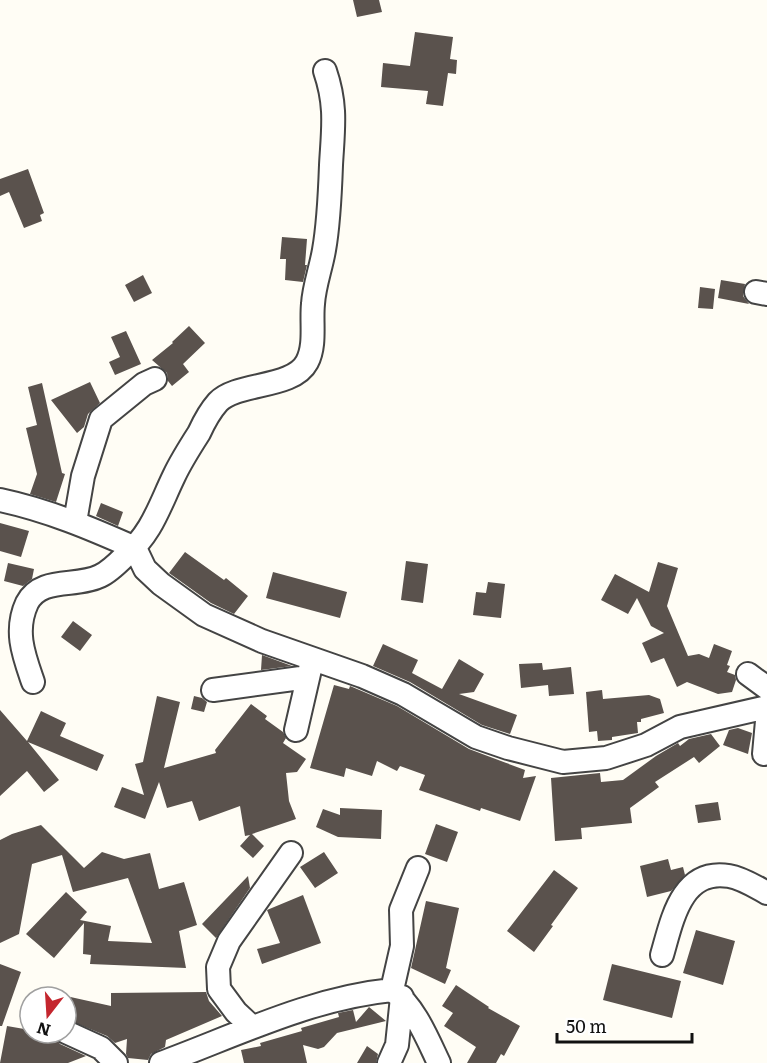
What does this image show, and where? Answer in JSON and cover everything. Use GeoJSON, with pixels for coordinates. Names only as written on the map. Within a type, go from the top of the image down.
{"type":"FeatureCollection","features":[{"type":"Feature","properties":{"kind":"street"},"geometry":{"type":"LineString","coordinates":[[33,682],[20,646],[22,623],[28,603],[40,589],[55,584],[77,584],[102,576],[135,548],[149,530],[183,458],[219,401],[234,392],[284,379],[303,369],[307,362],[311,351],[313,302],[325,239],[335,121],[331,90],[325,71]]}},
{"type":"Feature","properties":{"kind":"street"},"geometry":{"type":"LineString","coordinates":[[75,522],[83,476],[101,419],[144,384],[155,379]]}},
{"type":"Feature","properties":{"kind":"street"},"geometry":{"type":"LineString","coordinates":[[0,500],[35,507],[135,548],[146,570],[161,584],[204,615],[262,641],[311,668],[362,676],[403,694],[476,737],[508,748],[563,762],[606,758],[646,745],[680,727],[767,707]]}},
{"type":"Feature","properties":{"kind":"street"},"geometry":{"type":"LineString","coordinates":[[213,690],[311,668]]}},
{"type":"Feature","properties":{"kind":"street"},"geometry":{"type":"LineString","coordinates":[[296,730],[311,668]]}},
{"type":"Feature","properties":{"kind":"street"},"geometry":{"type":"LineString","coordinates":[[748,674],[767,688]]}},
{"type":"Feature","properties":{"kind":"street"},"geometry":{"type":"LineString","coordinates":[[764,754],[767,721]]}},
{"type":"Feature","properties":{"kind":"street"},"geometry":{"type":"LineString","coordinates":[[251,1026],[236,1012],[219,989],[218,967],[229,941],[291,853]]}},
{"type":"Feature","properties":{"kind":"street"},"geometry":{"type":"LineString","coordinates":[[389,1063],[398,1045],[397,994],[402,946],[401,910],[418,868]]}},
{"type":"Feature","properties":{"kind":"street"},"geometry":{"type":"LineString","coordinates":[[662,955],[681,902],[688,888],[696,880],[730,876],[767,893]]}},
{"type":"Feature","properties":{"kind":"street"},"geometry":{"type":"LineString","coordinates":[[161,1063],[251,1026],[361,993],[397,994]]}},
{"type":"Feature","properties":{"kind":"street"},"geometry":{"type":"LineString","coordinates":[[397,994],[418,1022],[439,1063]]}},
{"type":"Feature","properties":{"kind":"street"},"geometry":{"type":"LineString","coordinates":[[78,1037],[101,1048],[116,1063]]}},
{"type":"Feature","properties":{"kind":"building"},"geometry":{"type":"Polygon","coordinates":[[[353,0],[379,0],[382,12],[357,17],[353,0]]]}},
{"type":"Feature","properties":{"kind":"building"},"geometry":{"type":"Polygon","coordinates":[[[415,32],[453,37],[450,59],[457,60],[456,74],[448,73],[443,106],[426,104],[428,91],[381,87],[383,63],[410,66],[415,32]]]}},
{"type":"Feature","properties":{"kind":"building"},"geometry":{"type":"Polygon","coordinates":[[[28,169],[44,213],[40,215],[42,221],[24,228],[9,192],[0,196],[0,179],[28,169]]]}},
{"type":"Feature","properties":{"kind":"building"},"geometry":{"type":"Polygon","coordinates":[[[282,237],[307,239],[305,265],[307,265],[303,282],[285,280],[286,259],[280,259],[282,237]]]}},
{"type":"Feature","properties":{"kind":"building"},"geometry":{"type":"Polygon","coordinates":[[[143,275],[152,293],[134,302],[125,285],[143,275]]]}},
{"type":"Feature","properties":{"kind":"building"},"geometry":{"type":"Polygon","coordinates":[[[721,280],[745,284],[743,296],[749,304],[718,298],[721,280]]]}},
{"type":"Feature","properties":{"kind":"building"},"geometry":{"type":"Polygon","coordinates":[[[700,287],[715,289],[713,309],[698,308],[700,287]]]}},
{"type":"Feature","properties":{"kind":"building"},"geometry":{"type":"Polygon","coordinates":[[[189,326],[205,343],[183,364],[189,372],[172,386],[168,381],[167,373],[152,360],[189,326]]]}},
{"type":"Feature","properties":{"kind":"building"},"geometry":{"type":"Polygon","coordinates":[[[126,331],[141,364],[115,375],[109,362],[120,357],[111,337],[126,331]]]}},
{"type":"Feature","properties":{"kind":"building"},"geometry":{"type":"Polygon","coordinates":[[[90,382],[100,403],[88,414],[84,427],[77,433],[51,400],[90,382]]]}},
{"type":"Feature","properties":{"kind":"building"},"geometry":{"type":"Polygon","coordinates":[[[42,383],[62,473],[65,474],[56,502],[30,494],[37,474],[26,428],[37,425],[28,387],[42,383]]]}},
{"type":"Feature","properties":{"kind":"building"},"geometry":{"type":"Polygon","coordinates":[[[101,503],[123,512],[118,526],[96,516],[101,503]]]}},
{"type":"Feature","properties":{"kind":"building"},"geometry":{"type":"Polygon","coordinates":[[[0,523],[29,531],[21,557],[0,551],[0,523]]]}},
{"type":"Feature","properties":{"kind":"building"},"geometry":{"type":"Polygon","coordinates":[[[185,552],[224,580],[226,578],[248,596],[234,614],[211,603],[169,573],[185,552]]]}},
{"type":"Feature","properties":{"kind":"building"},"geometry":{"type":"Polygon","coordinates":[[[406,561],[428,564],[423,603],[401,600],[406,561]]]}},
{"type":"Feature","properties":{"kind":"building"},"geometry":{"type":"Polygon","coordinates":[[[658,562],[678,568],[667,606],[688,656],[699,654],[709,658],[714,644],[732,651],[727,672],[735,675],[736,680],[732,692],[718,694],[687,682],[677,687],[664,658],[651,663],[642,643],[664,633],[651,626],[637,598],[628,614],[601,600],[615,574],[649,592],[658,562]]]}},
{"type":"Feature","properties":{"kind":"building"},"geometry":{"type":"Polygon","coordinates":[[[8,563],[34,569],[32,579],[23,586],[4,581],[8,563]]]}},
{"type":"Feature","properties":{"kind":"building"},"geometry":{"type":"Polygon","coordinates":[[[273,572],[347,592],[340,618],[266,598],[273,572]]]}},
{"type":"Feature","properties":{"kind":"building"},"geometry":{"type":"Polygon","coordinates":[[[488,582],[505,584],[501,618],[473,615],[476,592],[486,593],[488,582]]]}},
{"type":"Feature","properties":{"kind":"building"},"geometry":{"type":"Polygon","coordinates":[[[73,621],[92,635],[80,651],[61,637],[73,621]]]}},
{"type":"Feature","properties":{"kind":"building"},"geometry":{"type":"Polygon","coordinates":[[[383,644],[418,660],[412,673],[442,689],[459,659],[484,674],[474,692],[459,694],[517,715],[510,734],[482,725],[410,682],[373,666],[383,644]]]}},
{"type":"Feature","properties":{"kind":"building"},"geometry":{"type":"Polygon","coordinates":[[[262,655],[292,666],[261,670],[262,655]]]}},
{"type":"Feature","properties":{"kind":"building"},"geometry":{"type":"Polygon","coordinates":[[[542,663],[543,670],[571,667],[574,694],[549,696],[548,685],[521,688],[519,664],[542,663]]]}},
{"type":"Feature","properties":{"kind":"building"},"geometry":{"type":"Polygon","coordinates":[[[334,685],[349,689],[350,686],[397,706],[469,749],[525,770],[523,778],[536,776],[520,821],[481,808],[480,811],[419,790],[425,775],[400,766],[397,771],[377,761],[372,776],[346,768],[344,777],[310,768],[334,685]]]}},
{"type":"Feature","properties":{"kind":"building"},"geometry":{"type":"Polygon","coordinates":[[[602,690],[603,699],[649,695],[660,699],[664,713],[637,722],[638,733],[598,741],[597,731],[589,732],[586,692],[602,690]]]}},
{"type":"Feature","properties":{"kind":"building"},"geometry":{"type":"Polygon","coordinates":[[[157,696],[180,702],[164,768],[216,753],[215,750],[251,704],[267,716],[265,719],[283,732],[286,738],[283,743],[306,759],[297,772],[286,773],[289,801],[296,819],[252,834],[264,846],[253,858],[240,846],[250,835],[245,836],[240,806],[199,821],[192,801],[167,808],[159,782],[145,819],[114,807],[122,787],[144,795],[135,764],[143,762],[157,696]]]}},
{"type":"Feature","properties":{"kind":"building"},"geometry":{"type":"Polygon","coordinates":[[[194,696],[207,702],[204,712],[191,709],[194,696]]]}},
{"type":"Feature","properties":{"kind":"building"},"geometry":{"type":"Polygon","coordinates":[[[0,710],[27,741],[41,711],[66,723],[60,736],[104,755],[97,771],[28,742],[59,780],[44,792],[27,771],[0,796],[0,710]]]}},
{"type":"Feature","properties":{"kind":"building"},"geometry":{"type":"Polygon","coordinates":[[[738,728],[752,733],[748,754],[723,745],[729,730],[738,728]]]}},
{"type":"Feature","properties":{"kind":"building"},"geometry":{"type":"Polygon","coordinates":[[[711,734],[720,746],[699,763],[694,757],[655,782],[659,787],[630,808],[632,823],[581,828],[582,839],[555,841],[551,778],[600,773],[601,782],[623,780],[678,743],[680,746],[689,739],[711,734]]]}},
{"type":"Feature","properties":{"kind":"building"},"geometry":{"type":"Polygon","coordinates":[[[718,802],[721,820],[698,823],[695,805],[718,802]]]}},
{"type":"Feature","properties":{"kind":"building"},"geometry":{"type":"Polygon","coordinates":[[[340,808],[382,810],[381,839],[338,837],[316,827],[323,809],[340,815],[340,808]]]}},
{"type":"Feature","properties":{"kind":"building"},"geometry":{"type":"Polygon","coordinates":[[[436,824],[458,832],[447,862],[425,854],[436,824]]]}},
{"type":"Feature","properties":{"kind":"building"},"geometry":{"type":"Polygon","coordinates":[[[41,825],[84,868],[102,852],[124,859],[150,853],[159,889],[184,882],[197,925],[179,931],[186,968],[90,964],[91,955],[83,954],[84,923],[54,958],[26,934],[66,892],[87,912],[80,920],[111,926],[108,941],[152,943],[128,878],[73,892],[62,855],[32,864],[19,934],[0,943],[0,840],[41,825]]]}},
{"type":"Feature","properties":{"kind":"building"},"geometry":{"type":"Polygon","coordinates":[[[324,852],[338,873],[315,888],[300,867],[324,852]]]}},
{"type":"Feature","properties":{"kind":"building"},"geometry":{"type":"Polygon","coordinates":[[[668,859],[671,870],[683,867],[685,875],[671,891],[647,897],[640,866],[668,859]]]}},
{"type":"Feature","properties":{"kind":"building"},"geometry":{"type":"Polygon","coordinates":[[[554,870],[578,888],[534,952],[507,931],[554,870]]]}},
{"type":"Feature","properties":{"kind":"building"},"geometry":{"type":"Polygon","coordinates":[[[248,876],[250,888],[216,938],[202,924],[248,876]]]}},
{"type":"Feature","properties":{"kind":"building"},"geometry":{"type":"Polygon","coordinates":[[[303,895],[321,943],[262,964],[257,949],[280,943],[267,910],[303,895]]]}},
{"type":"Feature","properties":{"kind":"building"},"geometry":{"type":"Polygon","coordinates":[[[426,901],[459,908],[446,968],[451,970],[445,984],[411,968],[426,901]]]}},
{"type":"Feature","properties":{"kind":"building"},"geometry":{"type":"Polygon","coordinates":[[[696,930],[735,941],[723,985],[683,973],[696,930]]]}},
{"type":"Feature","properties":{"kind":"building"},"geometry":{"type":"Polygon","coordinates":[[[0,964],[21,972],[2,1026],[0,1026],[0,964]]]}},
{"type":"Feature","properties":{"kind":"building"},"geometry":{"type":"Polygon","coordinates":[[[612,964],[681,981],[672,1018],[603,1000],[612,964]]]}},
{"type":"Feature","properties":{"kind":"building"},"geometry":{"type":"Polygon","coordinates":[[[456,985],[488,1008],[520,1026],[504,1056],[501,1054],[496,1063],[467,1063],[476,1047],[444,1026],[453,1013],[442,1006],[456,985]]]}},
{"type":"Feature","properties":{"kind":"building"},"geometry":{"type":"Polygon","coordinates":[[[206,992],[209,1001],[222,1016],[166,1040],[165,1047],[151,1054],[148,1060],[128,1058],[127,1039],[115,1043],[107,1036],[78,1024],[78,999],[111,1006],[111,993],[206,992]]]}},
{"type":"Feature","properties":{"kind":"building"},"geometry":{"type":"Polygon","coordinates":[[[369,1007],[386,1021],[337,1033],[324,1047],[318,1049],[303,1045],[307,1063],[244,1063],[241,1050],[261,1046],[260,1043],[339,1017],[338,1013],[353,1010],[356,1022],[369,1007]]]}},
{"type":"Feature","properties":{"kind":"building"},"geometry":{"type":"Polygon","coordinates":[[[7,1026],[18,1028],[18,1045],[62,1045],[86,1056],[68,1063],[0,1063],[7,1026]]]}},
{"type":"Feature","properties":{"kind":"building"},"geometry":{"type":"Polygon","coordinates":[[[367,1046],[378,1054],[376,1063],[357,1063],[367,1046]]]}}]}
